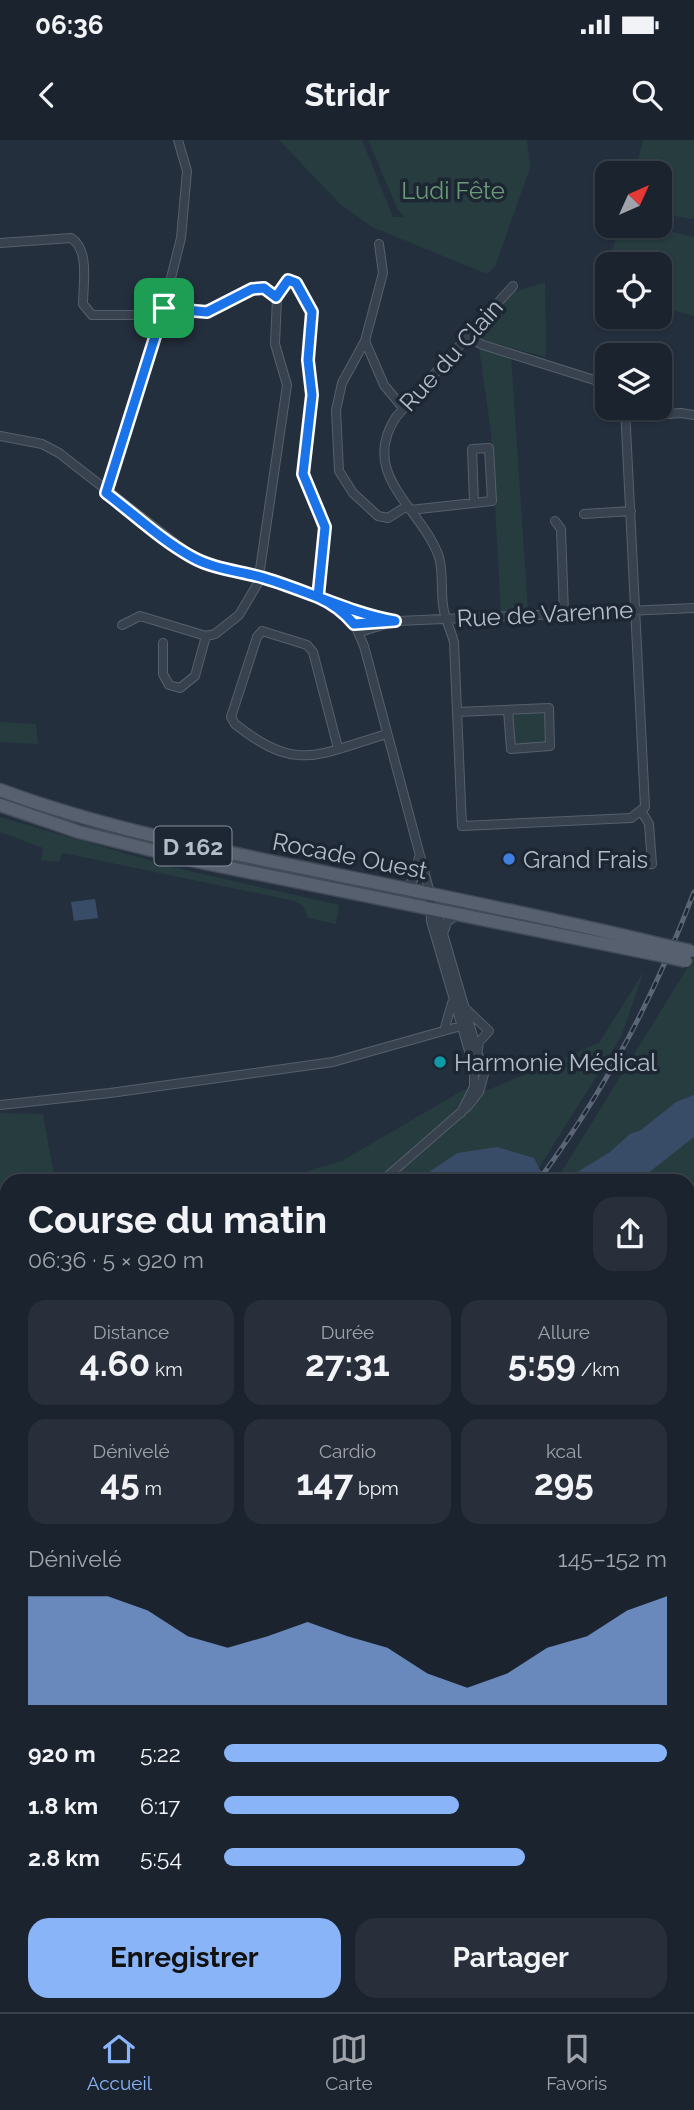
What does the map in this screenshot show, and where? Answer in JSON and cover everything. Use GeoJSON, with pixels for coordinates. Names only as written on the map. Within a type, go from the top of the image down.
{"type":"FeatureCollection","features":[{"type":"Feature","properties":{"kind":"main road","name":"Rocade Ouest"},"geometry":{"type":"LineString","coordinates":[[0,790],[84,818],[154,836],[430,893],[691,957]]}},
{"type":"Feature","properties":{"kind":"main road","name":"Rocade Ouest"},"geometry":{"type":"LineString","coordinates":[[0,805],[79,832],[140,848],[458,914],[657,949]]}},
{"type":"Feature","properties":{"kind":"street"},"geometry":{"type":"LineString","coordinates":[[106,493],[163,312],[181,238],[187,171],[178,140]]}},
{"type":"Feature","properties":{"kind":"street"},"geometry":{"type":"LineString","coordinates":[[0,243],[71,238],[79,243],[83,254],[83,304],[92,315],[207,312],[256,288],[268,289],[278,303],[275,344],[287,385],[260,577],[233,622],[221,631],[206,636],[140,616],[122,625]]}},
{"type":"Feature","properties":{"kind":"street"},"geometry":{"type":"LineString","coordinates":[[379,244],[383,273],[365,341],[342,383],[336,410],[339,471],[353,493],[378,516],[388,518],[409,508],[492,502],[489,448],[472,449],[474,502]]}},
{"type":"Feature","properties":{"kind":"street"},"geometry":{"type":"LineString","coordinates":[[276,297],[288,280],[296,283],[312,312],[308,360],[312,395],[303,474],[325,527],[321,598],[360,632],[433,909],[443,934],[484,1074],[475,1098],[390,1174]]}},
{"type":"Feature","properties":{"kind":"street","name":"Rue du Clain"},"geometry":{"type":"LineString","coordinates":[[513,286],[403,408],[389,430],[383,455],[390,482],[439,557],[447,618],[454,642],[462,826],[631,817],[642,813]]}},
{"type":"Feature","properties":{"kind":"street"},"geometry":{"type":"LineString","coordinates":[[467,337],[483,345],[595,380]]}},
{"type":"Feature","properties":{"kind":"street"},"geometry":{"type":"LineString","coordinates":[[365,341],[384,385],[403,408]]}},
{"type":"Feature","properties":{"kind":"street"},"geometry":{"type":"LineString","coordinates":[[672,414],[694,415]]}},
{"type":"Feature","properties":{"kind":"street"},"geometry":{"type":"LineString","coordinates":[[625,420],[647,802],[642,813],[649,824],[652,864],[637,865]]}},
{"type":"Feature","properties":{"kind":"street","name":"Rue de Varenne"},"geometry":{"type":"LineString","coordinates":[[0,436],[49,448],[73,463],[106,493],[194,558],[260,577],[368,616],[395,621]]}},
{"type":"Feature","properties":{"kind":"street"},"geometry":{"type":"LineString","coordinates":[[584,514],[631,511]]}},
{"type":"Feature","properties":{"kind":"street"},"geometry":{"type":"LineString","coordinates":[[555,521],[561,529],[564,613]]}},
{"type":"Feature","properties":{"kind":"street","name":"Rue de Varenne"},"geometry":{"type":"LineString","coordinates":[[354,624],[694,608]]}},
{"type":"Feature","properties":{"kind":"street","name":"Rue de Varenne"},"geometry":{"type":"LineString","coordinates":[[360,632],[395,621]]}},
{"type":"Feature","properties":{"kind":"street"},"geometry":{"type":"LineString","coordinates":[[338,748],[316,656],[306,646],[262,631],[257,637],[234,703],[231,717],[234,724],[279,753],[317,757],[387,734]]}},
{"type":"Feature","properties":{"kind":"street"},"geometry":{"type":"LineString","coordinates":[[163,643],[164,678],[169,685],[180,688],[195,676],[206,636]]}},
{"type":"Feature","properties":{"kind":"street"},"geometry":{"type":"LineString","coordinates":[[457,712],[549,708],[550,746],[511,749],[508,710]]}},
{"type":"Feature","properties":{"kind":"street"},"geometry":{"type":"LineString","coordinates":[[406,888],[413,880],[419,857]]}},
{"type":"Feature","properties":{"kind":"street"},"geometry":{"type":"LineString","coordinates":[[433,909],[431,921],[475,1078],[461,1112]]}},
{"type":"Feature","properties":{"kind":"street"},"geometry":{"type":"LineString","coordinates":[[443,934],[447,922],[458,914]]}},
{"type":"Feature","properties":{"kind":"street"},"geometry":{"type":"LineString","coordinates":[[444,1031],[453,1000]]}},
{"type":"Feature","properties":{"kind":"street"},"geometry":{"type":"LineString","coordinates":[[463,1004],[475,1020],[489,1031],[479,1042],[478,1051]]}},
{"type":"Feature","properties":{"kind":"street"},"geometry":{"type":"LineString","coordinates":[[0,1105],[333,1062],[461,1026],[470,1028]]}},
{"type":"Feature","properties":{"kind":"green space","name":"Ludi Fête"},"geometry":{"type":"Polygon","coordinates":[[[279,140],[362,140],[393,217],[404,217],[397,208],[368,140],[527,140],[530,168],[495,267],[487,274],[372,227],[340,204],[279,140]]]}},
{"type":"Feature","properties":{"kind":"green space"},"geometry":{"type":"Polygon","coordinates":[[[643,140],[694,140],[694,219],[672,216],[672,161],[638,161],[643,140]]]}},
{"type":"Feature","properties":{"kind":"green space"},"geometry":{"type":"Polygon","coordinates":[[[672,232],[694,237],[694,316],[672,310],[672,252],[612,252],[616,238],[672,238],[672,232]]]}},
{"type":"Feature","properties":{"kind":"green space"},"geometry":{"type":"Polygon","coordinates":[[[545,282],[546,357],[474,338],[514,292],[545,282]]]}},
{"type":"Feature","properties":{"kind":"green space"},"geometry":{"type":"Polygon","coordinates":[[[479,347],[511,356],[528,610],[501,613],[491,433],[479,347]]]}},
{"type":"Feature","properties":{"kind":"green space"},"geometry":{"type":"Polygon","coordinates":[[[546,711],[548,744],[514,746],[512,713],[546,711]]]}},
{"type":"Feature","properties":{"kind":"green space"},"geometry":{"type":"Polygon","coordinates":[[[0,722],[36,724],[38,744],[0,742],[0,722]]]}},
{"type":"Feature","properties":{"kind":"green space"},"geometry":{"type":"Polygon","coordinates":[[[0,817],[172,867],[339,905],[336,924],[308,918],[303,906],[295,901],[63,853],[59,862],[41,860],[43,848],[0,832],[0,817]]]}},
{"type":"Feature","properties":{"kind":"green space"},"geometry":{"type":"Polygon","coordinates":[[[694,952],[694,1174],[560,1174],[686,970],[694,952]]]}},
{"type":"Feature","properties":{"kind":"green space"},"geometry":{"type":"Polygon","coordinates":[[[644,971],[621,1037],[539,1168],[497,1174],[298,1174],[342,1161],[463,1090],[488,1090],[599,1043],[644,971]]]}},
{"type":"Feature","properties":{"kind":"green space"},"geometry":{"type":"Polygon","coordinates":[[[0,1113],[43,1114],[54,1174],[0,1174],[0,1113]]]}},
{"type":"Feature","properties":{"kind":"water"},"geometry":{"type":"Polygon","coordinates":[[[95,899],[98,918],[74,921],[71,902],[95,899]]]}},
{"type":"Feature","properties":{"kind":"water"},"geometry":{"type":"Polygon","coordinates":[[[694,1095],[694,1137],[647,1174],[574,1174],[610,1152],[630,1134],[641,1130],[676,1102],[694,1095]]]}},
{"type":"Feature","properties":{"kind":"water"},"geometry":{"type":"Polygon","coordinates":[[[497,1147],[534,1158],[545,1174],[426,1174],[457,1153],[497,1147]]]}},
{"type":"Feature","properties":{"kind":"railway"},"geometry":{"type":"LineString","coordinates":[[543,1174],[585,1113],[626,1042],[645,1006],[694,892]]}},
{"type":"Feature","properties":{"kind":"place","name":"Grand Frais"},"geometry":{"type":"Point","coordinates":[509,859]}},
{"type":"Feature","properties":{"kind":"place","name":"Harmonie Médical"},"geometry":{"type":"Point","coordinates":[440,1062]}},
{"type":"Feature","properties":{"kind":"route"},"geometry":{"type":"LineString","coordinates":[[164,308],[106,493],[194,558],[265,578],[325,600],[348,608],[368,616],[395,621],[360,621],[354,624],[338,608],[325,600],[318,597],[325,527],[321,511],[305,483],[303,474],[312,395],[308,360],[312,312],[296,283],[288,280],[276,297],[264,288],[252,289],[207,312],[192,313],[164,308]]}}]}
